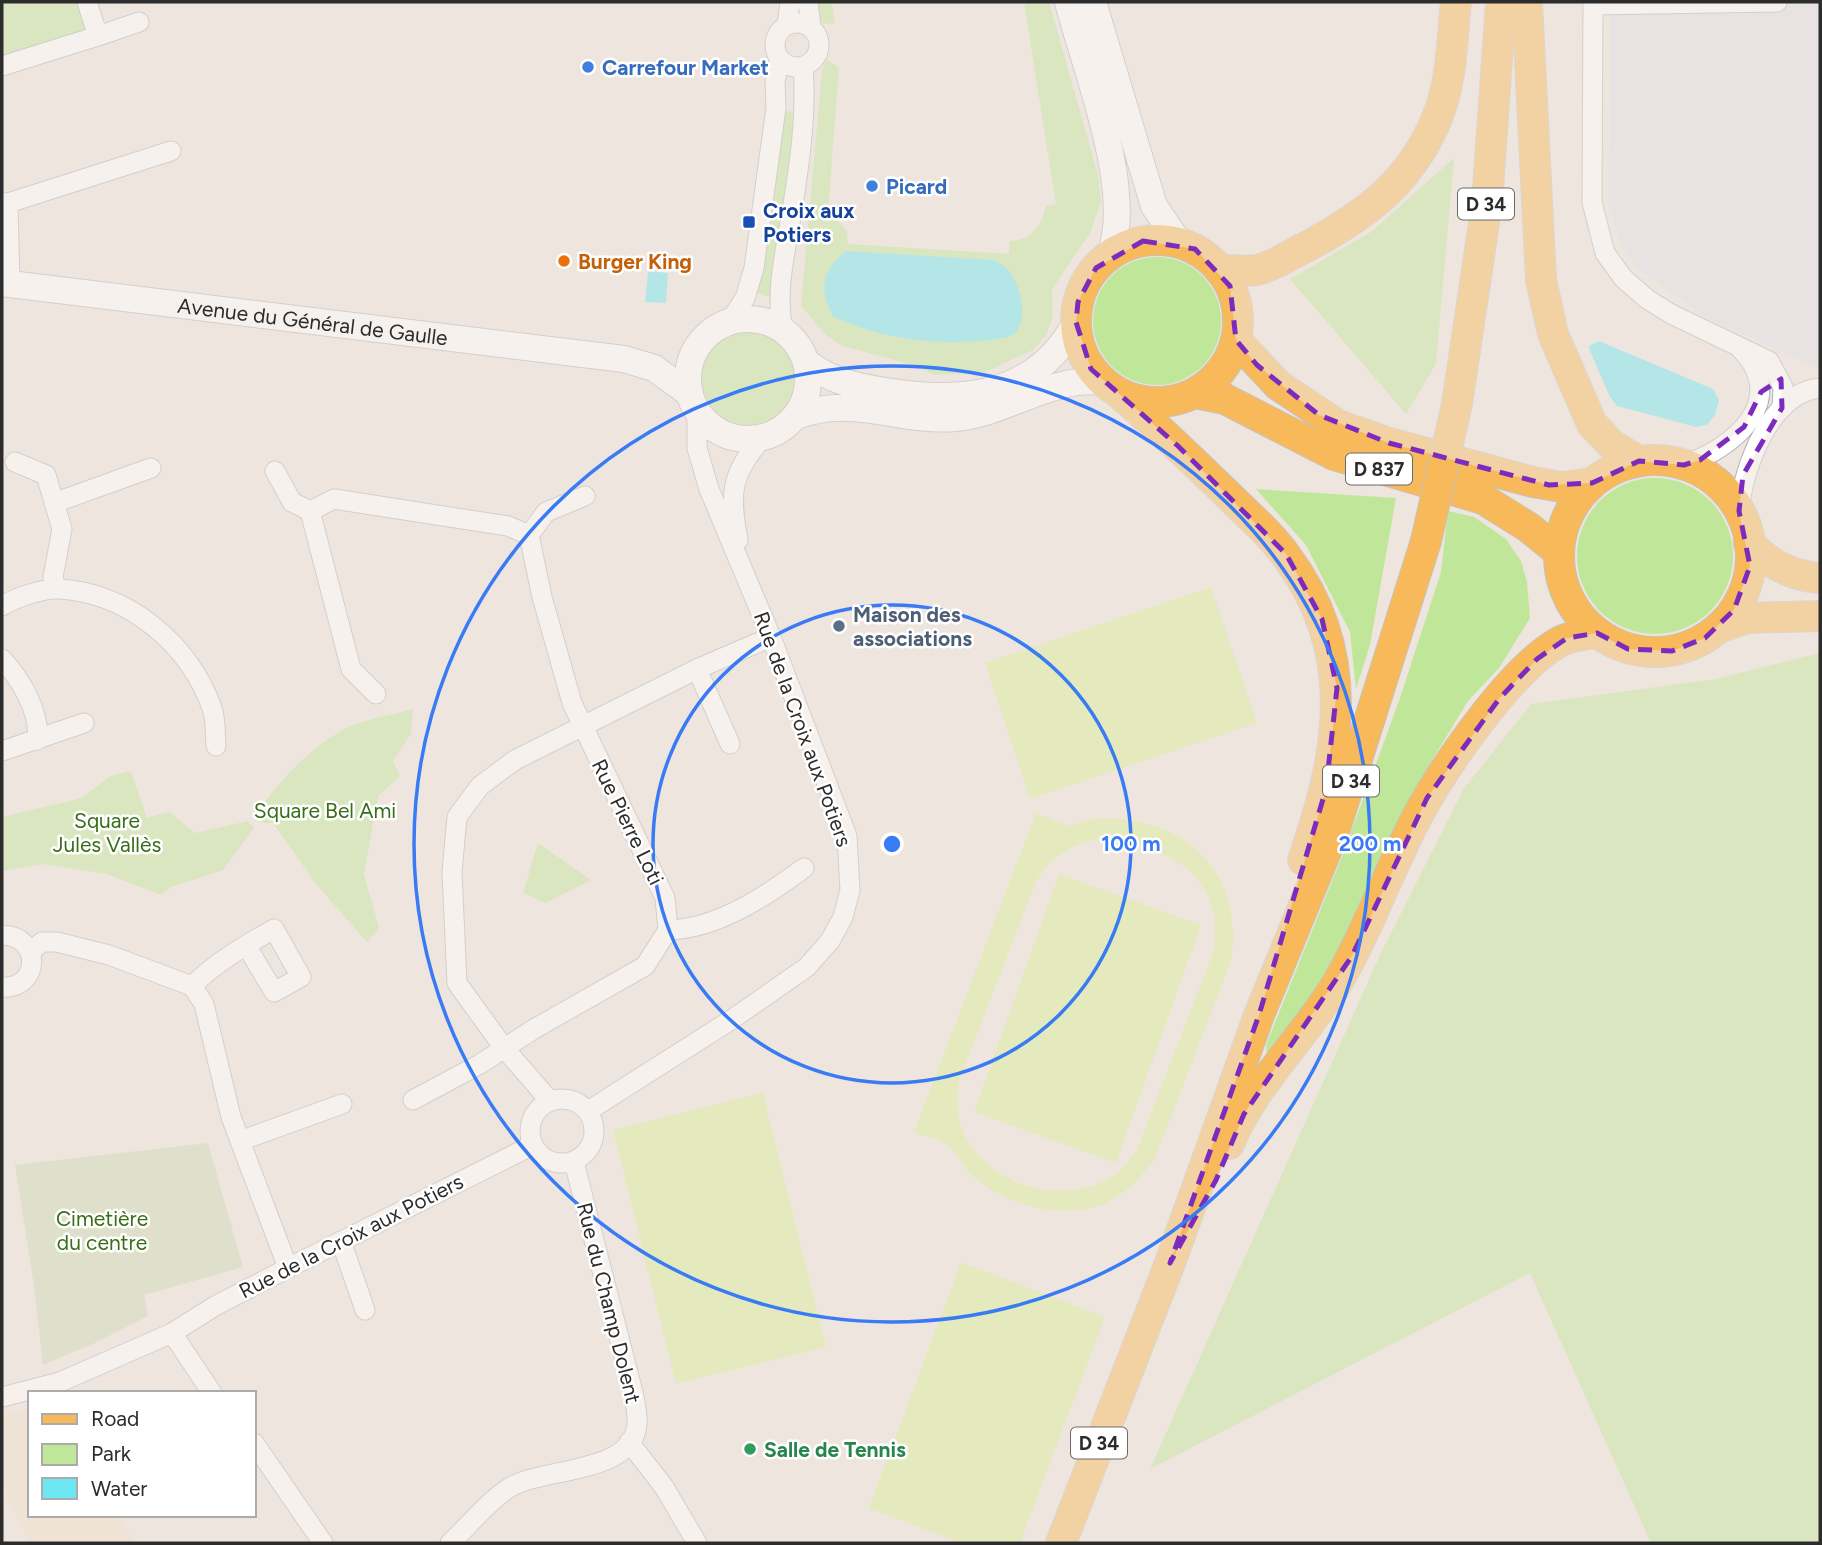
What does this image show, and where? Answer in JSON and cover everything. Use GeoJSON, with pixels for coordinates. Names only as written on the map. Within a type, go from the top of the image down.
{"type":"FeatureCollection","features":[{"type":"Feature","properties":{"kind":"main road"},"geometry":{"type":"LineString","coordinates":[[1068,2],[1109,147],[1119,220],[1110,254],[1085,284],[1076,322],[1054,356],[1017,380],[966,396],[925,397],[829,379],[806,362],[793,338],[783,330],[758,319],[730,321],[710,332],[695,349],[690,364],[693,402],[715,429],[726,435],[751,439],[781,429],[796,416],[827,406],[845,405],[924,418],[956,418],[1004,407],[1069,382],[1111,388],[1158,403],[1195,393],[1221,372],[1236,340],[1236,303],[1220,270],[1195,249],[1179,243],[1143,241],[1110,254]]}},
{"type":"Feature","properties":{"kind":"main road"},"geometry":{"type":"LineString","coordinates":[[1093,2],[1150,194],[1179,243]]}},
{"type":"Feature","properties":{"kind":"main road"},"geometry":{"type":"LineString","coordinates":[[1220,270],[1250,271],[1270,265],[1340,229],[1373,208],[1390,191],[1416,157],[1437,118],[1449,74],[1456,2]]}},
{"type":"Feature","properties":{"kind":"main road","name":"D 34"},"geometry":{"type":"LineString","coordinates":[[1062,1543],[1170,1263],[1259,1015],[1334,832],[1399,634],[1426,541],[1457,404],[1486,203],[1501,2]]}},
{"type":"Feature","properties":{"kind":"main road"},"geometry":{"type":"LineString","coordinates":[[1527,2],[1541,280],[1553,334],[1592,424],[1613,446],[1639,461]]}},
{"type":"Feature","properties":{"kind":"main road","name":"Avenue du Général de Gaulle"},"geometry":{"type":"LineString","coordinates":[[6,284],[624,359],[654,368],[693,402]]}},
{"type":"Feature","properties":{"kind":"main road"},"geometry":{"type":"LineString","coordinates":[[1076,322],[1083,354],[1111,388],[1178,446],[1286,554],[1315,603],[1330,644],[1337,688],[1334,748],[1326,789],[1288,903],[1259,1015]]}},
{"type":"Feature","properties":{"kind":"main road","name":"D 837"},"geometry":{"type":"LineString","coordinates":[[1236,340],[1257,365],[1301,403],[1352,431],[1533,482],[1562,487],[1592,483]]}},
{"type":"Feature","properties":{"kind":"main road","name":"Avenue du Général de Gaulle"},"geometry":{"type":"LineString","coordinates":[[624,359],[695,349]]}},
{"type":"Feature","properties":{"kind":"main road"},"geometry":{"type":"LineString","coordinates":[[796,416],[807,390],[806,362]]}},
{"type":"Feature","properties":{"kind":"main road","name":"D 837"},"geometry":{"type":"LineString","coordinates":[[1195,393],[1225,399],[1334,455],[1483,499],[1528,527],[1559,552]]}},
{"type":"Feature","properties":{"kind":"main road"},"geometry":{"type":"LineString","coordinates":[[1719,628],[1734,610],[1745,589],[1750,566],[1749,543],[1739,511],[1716,482],[1684,465],[1662,460],[1639,461],[1610,471],[1592,483],[1568,514],[1559,552],[1560,573],[1570,602],[1597,633],[1628,649],[1663,652],[1689,646],[1719,628],[1747,618],[1820,616]]}},
{"type":"Feature","properties":{"kind":"main road"},"geometry":{"type":"LineString","coordinates":[[1749,543],[1776,566],[1797,575],[1820,578]]}},
{"type":"Feature","properties":{"kind":"main road"},"geometry":{"type":"LineString","coordinates":[[1170,1263],[1216,1180],[1244,1114],[1318,1013],[1352,956],[1416,818],[1435,787],[1499,699],[1537,659],[1567,638],[1597,633]]}},
{"type":"Feature","properties":{"kind":"street"},"geometry":{"type":"LineString","coordinates":[[87,2],[99,36]]}},
{"type":"Feature","properties":{"kind":"street"},"geometry":{"type":"LineString","coordinates":[[730,321],[745,298],[754,268],[776,108],[775,81],[780,60],[774,41],[787,24],[790,2]]}},
{"type":"Feature","properties":{"kind":"street"},"geometry":{"type":"LineString","coordinates":[[780,60],[791,66],[803,66],[810,63],[818,51],[818,37],[811,27],[808,2]]}},
{"type":"Feature","properties":{"kind":"street"},"geometry":{"type":"LineString","coordinates":[[1739,511],[1747,465],[1782,408],[1784,397],[1781,379],[1769,361],[1647,299],[1623,278],[1605,253],[1592,202],[1593,3],[1777,2]]}},
{"type":"Feature","properties":{"kind":"street"},"geometry":{"type":"LineString","coordinates":[[2,66],[139,22]]}},
{"type":"Feature","properties":{"kind":"street"},"geometry":{"type":"LineString","coordinates":[[787,24],[799,22],[811,27]]}},
{"type":"Feature","properties":{"kind":"street"},"geometry":{"type":"LineString","coordinates":[[783,330],[781,278],[804,108],[803,66]]}},
{"type":"Feature","properties":{"kind":"street"},"geometry":{"type":"LineString","coordinates":[[6,284],[5,203],[171,151]]}},
{"type":"Feature","properties":{"kind":"street"},"geometry":{"type":"LineString","coordinates":[[1684,465],[1709,455],[1744,427],[1755,410],[1761,391],[1756,368],[1737,345]]}},
{"type":"Feature","properties":{"kind":"street"},"geometry":{"type":"LineString","coordinates":[[1761,391],[1781,379],[1800,377],[1820,386]]}},
{"type":"Feature","properties":{"kind":"street"},"geometry":{"type":"LineString","coordinates":[[1782,408],[1806,391],[1820,386]]}},
{"type":"Feature","properties":{"kind":"street","name":"Rue de la Croix aux Potiers"},"geometry":{"type":"LineString","coordinates":[[588,1111],[807,967],[830,941],[843,917],[850,890],[851,861],[847,836],[771,636],[709,489],[697,448],[693,402]]}},
{"type":"Feature","properties":{"kind":"street","name":"Rue de la Croix aux Potiers"},"geometry":{"type":"LineString","coordinates":[[753,595],[739,546],[733,510],[738,468],[763,437]]}},
{"type":"Feature","properties":{"kind":"street"},"geometry":{"type":"LineString","coordinates":[[15,462],[46,475],[62,529],[53,577],[56,588]]}},
{"type":"Feature","properties":{"kind":"street"},"geometry":{"type":"LineString","coordinates":[[54,502],[151,468]]}},
{"type":"Feature","properties":{"kind":"street"},"geometry":{"type":"LineString","coordinates":[[275,471],[292,502],[310,511],[351,669],[376,694]]}},
{"type":"Feature","properties":{"kind":"street"},"geometry":{"type":"LineString","coordinates":[[310,511],[334,499],[508,526],[530,535],[546,512],[585,496]]}},
{"type":"Feature","properties":{"kind":"street","name":"Rue Pierre Loti"},"geometry":{"type":"LineString","coordinates":[[530,535],[552,636],[581,726],[665,898],[668,930]]}},
{"type":"Feature","properties":{"kind":"street"},"geometry":{"type":"LineString","coordinates":[[2,606],[56,588],[117,603],[150,623],[181,651],[200,681],[213,711],[216,746]]}},
{"type":"Feature","properties":{"kind":"street"},"geometry":{"type":"LineString","coordinates":[[550,1101],[504,1048],[457,983],[452,872],[457,817],[480,786],[515,760],[696,669],[771,636]]}},
{"type":"Feature","properties":{"kind":"street"},"geometry":{"type":"LineString","coordinates":[[2,659],[14,672],[39,725],[37,740]]}},
{"type":"Feature","properties":{"kind":"street"},"geometry":{"type":"LineString","coordinates":[[696,669],[730,744]]}},
{"type":"Feature","properties":{"kind":"street"},"geometry":{"type":"LineString","coordinates":[[2,751],[84,723]]}},
{"type":"Feature","properties":{"kind":"street"},"geometry":{"type":"LineString","coordinates":[[413,1100],[645,966],[668,930],[689,930],[723,917],[781,885],[804,868]]}},
{"type":"Feature","properties":{"kind":"street"},"geometry":{"type":"LineString","coordinates":[[2,935],[19,938],[30,952],[32,960],[27,976],[15,986],[2,987]]}},
{"type":"Feature","properties":{"kind":"street"},"geometry":{"type":"LineString","coordinates":[[30,952],[42,942],[57,942],[109,955],[192,986],[204,1004],[240,1141],[288,1268]]}},
{"type":"Feature","properties":{"kind":"street"},"geometry":{"type":"LineString","coordinates":[[192,986],[215,963],[246,945]]}},
{"type":"Feature","properties":{"kind":"street"},"geometry":{"type":"LineString","coordinates":[[570,1099],[588,1111],[593,1120],[594,1140],[583,1157],[555,1163],[538,1153],[533,1145],[530,1125],[534,1114],[550,1101],[570,1099]]}},
{"type":"Feature","properties":{"kind":"street"},"geometry":{"type":"LineString","coordinates":[[240,1141],[342,1104]]}},
{"type":"Feature","properties":{"kind":"street","name":"Rue de la Croix aux Potiers"},"geometry":{"type":"LineString","coordinates":[[2,1397],[60,1381],[172,1333],[215,1306],[516,1151],[533,1145]]}},
{"type":"Feature","properties":{"kind":"street","name":"Rue du Champ Dolent"},"geometry":{"type":"LineString","coordinates":[[573,1161],[633,1392],[637,1426],[629,1442]]}},
{"type":"Feature","properties":{"kind":"street"},"geometry":{"type":"LineString","coordinates":[[341,1241],[365,1310]]}},
{"type":"Feature","properties":{"kind":"street"},"geometry":{"type":"LineString","coordinates":[[172,1333],[211,1391]]}},
{"type":"Feature","properties":{"kind":"street"},"geometry":{"type":"LineString","coordinates":[[450,1543],[508,1488],[523,1480],[608,1461],[629,1442],[664,1487],[697,1543]]}},
{"type":"Feature","properties":{"kind":"street"},"geometry":{"type":"LineString","coordinates":[[256,1446],[323,1543]]}},
{"type":"Feature","properties":{"kind":"highlighted area"},"geometry":{"type":"Polygon","coordinates":[[[1143,241],[1195,249],[1230,286],[1236,340],[1257,365],[1319,415],[1389,443],[1549,485],[1592,483],[1639,461],[1684,465],[1700,460],[1744,427],[1761,392],[1781,379],[1782,408],[1743,475],[1739,511],[1750,566],[1734,610],[1705,638],[1672,651],[1628,649],[1597,633],[1567,638],[1537,659],[1499,699],[1427,798],[1352,956],[1244,1114],[1216,1180],[1170,1263],[1259,1015],[1326,789],[1337,688],[1322,619],[1286,554],[1178,446],[1091,369],[1076,322],[1078,302],[1096,268],[1143,241]]]}},
{"type":"Feature","properties":{"kind":"shaded area"},"geometry":{"type":"Polygon","coordinates":[[[1611,2],[1820,2],[1820,369],[1709,319],[1639,270],[1620,244],[1608,202],[1611,2]]]}},
{"type":"Feature","properties":{"kind":"shaded area"},"geometry":{"type":"Polygon","coordinates":[[[28,1410],[28,1517],[117,1517],[136,1543],[30,1543],[2,1486],[2,1412],[28,1410]]]}},
{"type":"Feature","properties":{"kind":"green space"},"geometry":{"type":"Polygon","coordinates":[[[2,2],[84,2],[93,30],[2,59],[2,2]]]}},
{"type":"Feature","properties":{"kind":"green space"},"geometry":{"type":"Polygon","coordinates":[[[814,2],[832,2],[835,23],[824,24],[815,12],[814,2]]]}},
{"type":"Feature","properties":{"kind":"green space"},"geometry":{"type":"Polygon","coordinates":[[[1024,2],[1049,2],[1098,175],[1101,202],[1090,233],[1052,289],[1053,317],[1046,335],[1033,350],[985,372],[935,375],[910,364],[842,346],[826,335],[801,306],[822,70],[827,59],[839,68],[828,212],[847,230],[848,244],[1009,254],[1010,241],[1030,235],[1042,220],[1046,206],[1056,205],[1024,2]]]}},
{"type":"Feature","properties":{"kind":"green space"},"geometry":{"type":"Polygon","coordinates":[[[782,111],[798,112],[772,298],[756,293],[768,243],[763,229],[782,111]]]}},
{"type":"Feature","properties":{"kind":"green space"},"geometry":{"type":"Polygon","coordinates":[[[1454,158],[1436,364],[1406,414],[1290,279],[1371,232],[1454,158]]]}},
{"type":"Feature","properties":{"kind":"green space"},"geometry":{"type":"Polygon","coordinates":[[[1157,257],[1181,262],[1202,276],[1216,297],[1221,321],[1216,345],[1202,366],[1181,380],[1157,385],[1133,380],[1112,366],[1098,345],[1093,321],[1098,297],[1112,276],[1133,262],[1157,257]]]}},
{"type":"Feature","properties":{"kind":"green space"},"geometry":{"type":"Polygon","coordinates":[[[747,331],[765,335],[781,345],[791,361],[795,379],[791,397],[781,413],[765,423],[747,427],[729,423],[713,413],[703,397],[699,379],[703,361],[713,345],[729,335],[747,331]]]}},
{"type":"Feature","properties":{"kind":"green space"},"geometry":{"type":"Polygon","coordinates":[[[1655,478],[1685,484],[1710,501],[1727,526],[1733,556],[1727,586],[1710,611],[1685,628],[1655,634],[1625,628],[1600,611],[1583,586],[1577,556],[1583,526],[1600,501],[1625,484],[1655,478]]]}},
{"type":"Feature","properties":{"kind":"green space"},"geometry":{"type":"Polygon","coordinates":[[[1256,489],[1396,498],[1370,645],[1356,689],[1350,632],[1306,545],[1256,489]]]}},
{"type":"Feature","properties":{"kind":"green space"},"geometry":{"type":"Polygon","coordinates":[[[1448,511],[1474,517],[1506,539],[1521,561],[1527,582],[1530,618],[1499,668],[1468,701],[1422,777],[1321,990],[1267,1055],[1266,1045],[1343,854],[1400,698],[1441,572],[1448,511]]]}},
{"type":"Feature","properties":{"kind":"green space"},"geometry":{"type":"Polygon","coordinates":[[[1211,587],[1257,723],[1030,799],[985,663],[1211,587]]]}},
{"type":"Feature","properties":{"kind":"green space"},"geometry":{"type":"Polygon","coordinates":[[[1820,653],[1820,1543],[1651,1543],[1530,1273],[1150,1469],[1380,955],[1463,790],[1531,704],[1716,679],[1820,653]]]}},
{"type":"Feature","properties":{"kind":"green space","name":"Square Bel Ami"},"geometry":{"type":"Polygon","coordinates":[[[413,709],[411,734],[393,761],[400,776],[378,796],[364,874],[379,928],[367,942],[317,885],[273,823],[262,823],[257,814],[288,774],[331,737],[361,722],[413,709]]]}},
{"type":"Feature","properties":{"kind":"green space","name":"Square Jules Vallès"},"geometry":{"type":"Polygon","coordinates":[[[131,771],[147,818],[169,812],[195,833],[248,821],[254,828],[223,870],[171,887],[161,895],[107,874],[43,864],[2,871],[2,817],[82,798],[110,776],[131,771]]]}},
{"type":"Feature","properties":{"kind":"green space"},"geometry":{"type":"Polygon","coordinates":[[[1036,813],[1067,825],[1098,818],[1134,821],[1182,838],[1200,852],[1214,869],[1231,911],[1231,961],[1155,1159],[1134,1183],[1115,1198],[1092,1208],[1058,1211],[1039,1208],[989,1189],[972,1175],[948,1146],[914,1132],[1036,813]],[[1102,838],[1071,848],[1055,859],[1041,874],[959,1081],[960,1123],[973,1149],[989,1165],[1008,1178],[1029,1186],[1074,1190],[1096,1184],[1116,1174],[1127,1163],[1137,1150],[1214,950],[1214,917],[1209,898],[1200,883],[1173,859],[1156,851],[1102,838]]]}},
{"type":"Feature","properties":{"kind":"green space"},"geometry":{"type":"Polygon","coordinates":[[[538,843],[591,880],[545,903],[523,893],[538,843]]]}},
{"type":"Feature","properties":{"kind":"green space"},"geometry":{"type":"Polygon","coordinates":[[[1059,874],[1201,925],[1116,1163],[974,1112],[1059,874]]]}},
{"type":"Feature","properties":{"kind":"green space"},"geometry":{"type":"Polygon","coordinates":[[[763,1093],[826,1347],[676,1384],[613,1130],[763,1093]]]}},
{"type":"Feature","properties":{"kind":"green space","name":"Cimetière du centre"},"geometry":{"type":"Polygon","coordinates":[[[208,1143],[243,1267],[144,1295],[148,1316],[43,1365],[15,1165],[208,1143]]]}},
{"type":"Feature","properties":{"kind":"green space"},"geometry":{"type":"Polygon","coordinates":[[[961,1262],[1105,1317],[1020,1543],[961,1543],[869,1508],[961,1262]]]}},
{"type":"Feature","properties":{"kind":"water"},"geometry":{"type":"Polygon","coordinates":[[[846,251],[994,260],[1009,271],[1017,286],[1022,307],[1019,327],[1008,337],[948,342],[890,336],[852,325],[834,317],[824,290],[827,273],[846,251]]]}},
{"type":"Feature","properties":{"kind":"water"},"geometry":{"type":"Polygon","coordinates":[[[648,271],[668,273],[666,303],[645,302],[648,271]]]}},
{"type":"Feature","properties":{"kind":"water"},"geometry":{"type":"Polygon","coordinates":[[[1599,341],[1713,389],[1719,400],[1715,415],[1707,425],[1696,427],[1617,406],[1610,397],[1590,351],[1589,346],[1599,341]]]}},
{"type":"Feature","properties":{"kind":"place","name":"Carrefour Market"},"geometry":{"type":"Point","coordinates":[588,67]}},
{"type":"Feature","properties":{"kind":"place","name":"Picard"},"geometry":{"type":"Point","coordinates":[872,186]}},
{"type":"Feature","properties":{"kind":"place","name":"Croix aux Potiers"},"geometry":{"type":"Point","coordinates":[749,222]}},
{"type":"Feature","properties":{"kind":"place","name":"Burger King"},"geometry":{"type":"Point","coordinates":[564,261]}},
{"type":"Feature","properties":{"kind":"place","name":"Maison des associations"},"geometry":{"type":"Point","coordinates":[839,626]}},
{"type":"Feature","properties":{"kind":"place","name":"Salle de Tennis"},"geometry":{"type":"Point","coordinates":[750,1449]}}]}
